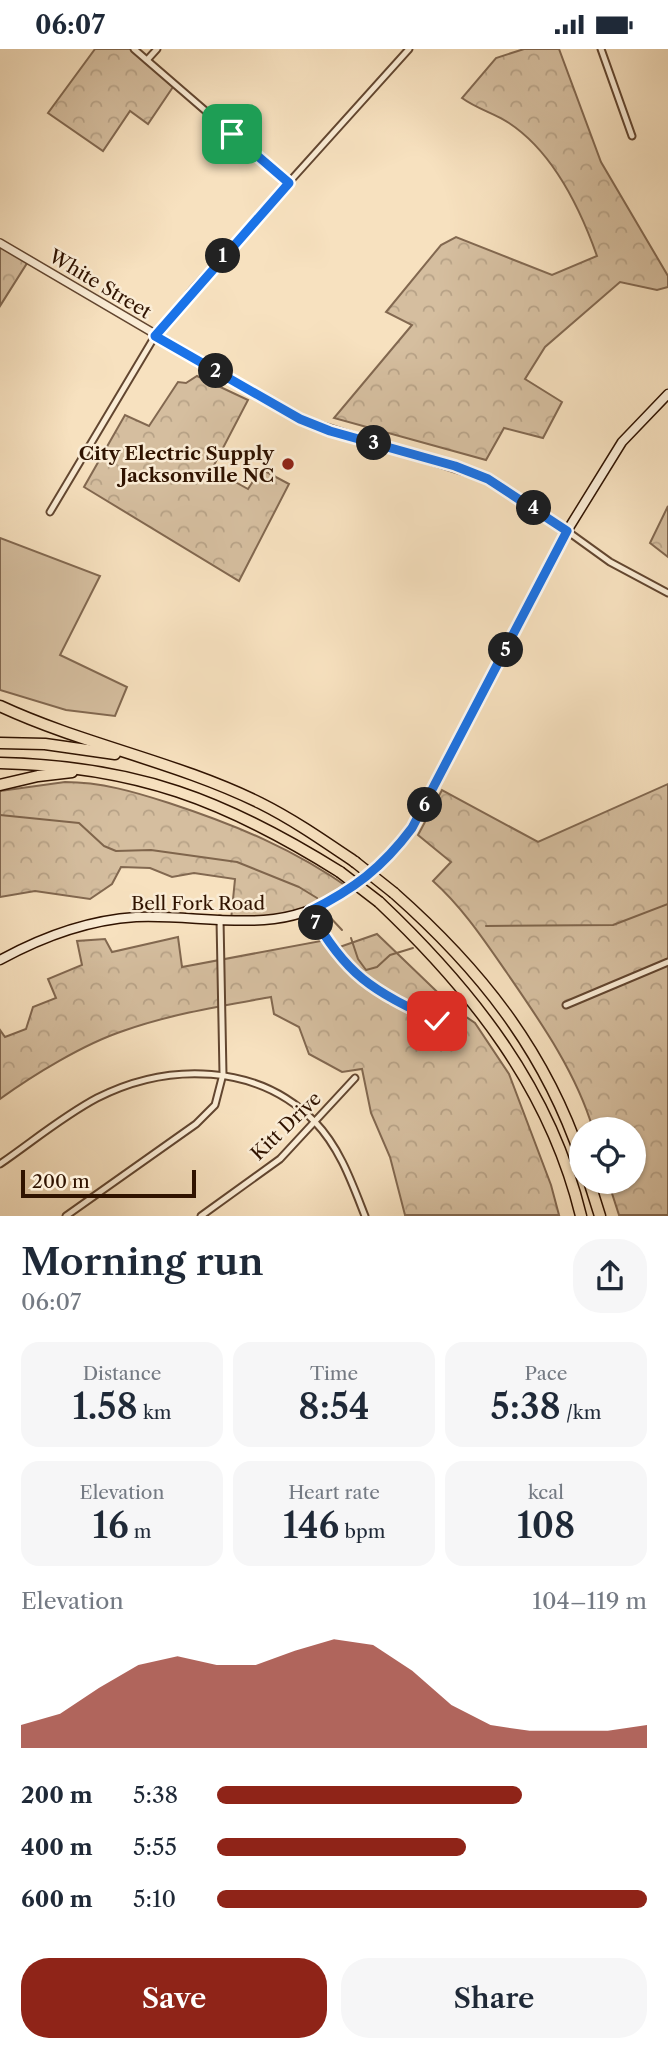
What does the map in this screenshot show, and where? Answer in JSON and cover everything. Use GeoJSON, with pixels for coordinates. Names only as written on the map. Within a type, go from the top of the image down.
{"type":"FeatureCollection","features":[{"type":"Feature","properties":{"kind":"highway"},"geometry":{"type":"LineString","coordinates":[[0,706],[143,760],[196,776],[259,802],[309,830],[355,862],[440,934],[476,972],[507,1013],[569,1123]]}},
{"type":"Feature","properties":{"kind":"highway"},"geometry":{"type":"LineString","coordinates":[[0,743],[46,744],[143,760]]}},
{"type":"Feature","properties":{"kind":"highway"},"geometry":{"type":"LineString","coordinates":[[0,763],[103,770],[198,797],[246,818],[340,872],[379,902],[448,969],[513,1056],[560,1151],[580,1216]]}},
{"type":"Feature","properties":{"kind":"highway"},"geometry":{"type":"LineString","coordinates":[[0,785],[38,776],[103,770]]}},
{"type":"Feature","properties":{"kind":"highway"},"geometry":{"type":"LineString","coordinates":[[593,1194],[600,1216]]}},
{"type":"Feature","properties":{"kind":"main road","name":"Bell Fork Road"},"geometry":{"type":"LineString","coordinates":[[0,960],[48,936],[94,923],[136,917],[265,920],[310,911],[352,890],[391,856],[412,828],[567,531],[622,442],[668,394]]}},
{"type":"Feature","properties":{"kind":"street"},"geometry":{"type":"LineString","coordinates":[[134,49],[289,183]]}},
{"type":"Feature","properties":{"kind":"street"},"geometry":{"type":"LineString","coordinates":[[147,60],[157,49]]}},
{"type":"Feature","properties":{"kind":"street"},"geometry":{"type":"LineString","coordinates":[[50,512],[155,336],[409,49]]}},
{"type":"Feature","properties":{"kind":"street"},"geometry":{"type":"LineString","coordinates":[[601,49],[632,136]]}},
{"type":"Feature","properties":{"kind":"street","name":"White Street"},"geometry":{"type":"LineString","coordinates":[[0,243],[300,419],[477,475],[567,531],[610,562],[668,593]]}},
{"type":"Feature","properties":{"kind":"street"},"geometry":{"type":"LineString","coordinates":[[310,911],[328,945],[348,969],[392,1000],[437,1021]]}},
{"type":"Feature","properties":{"kind":"street"},"geometry":{"type":"LineString","coordinates":[[66,1216],[196,1124],[215,1105],[223,1074],[220,919]]}},
{"type":"Feature","properties":{"kind":"street"},"geometry":{"type":"LineString","coordinates":[[566,1005],[668,962]]}},
{"type":"Feature","properties":{"kind":"street"},"geometry":{"type":"LineString","coordinates":[[0,1164],[97,1098],[167,1074],[223,1074],[284,1096],[314,1122],[342,1161],[364,1215]]}},
{"type":"Feature","properties":{"kind":"street","name":"Kitt Drive"},"geometry":{"type":"LineString","coordinates":[[201,1216],[280,1159],[355,1078]]}},
{"type":"Feature","properties":{"kind":"green space"},"geometry":{"type":"Polygon","coordinates":[[[95,49],[131,49],[175,84],[148,124],[130,111],[103,151],[48,113],[95,49]]]}},
{"type":"Feature","properties":{"kind":"green space"},"geometry":{"type":"Polygon","coordinates":[[[524,49],[559,49],[601,162],[668,276],[668,287],[657,290],[620,282],[545,347],[525,379],[562,402],[543,438],[504,428],[486,460],[334,418],[412,325],[386,312],[441,245],[456,237],[552,275],[597,256],[573,200],[539,149],[509,123],[462,98],[496,58],[524,49]]]}},
{"type":"Feature","properties":{"kind":"green space"},"geometry":{"type":"Polygon","coordinates":[[[0,243],[29,260],[0,306],[0,243]]]}},
{"type":"Feature","properties":{"kind":"green space"},"geometry":{"type":"Polygon","coordinates":[[[197,376],[248,400],[212,469],[248,489],[261,469],[289,484],[239,581],[84,487],[125,415],[149,426],[178,382],[186,383],[197,376]]]}},
{"type":"Feature","properties":{"kind":"green space"},"geometry":{"type":"Polygon","coordinates":[[[668,506],[668,557],[650,543],[668,506]]]}},
{"type":"Feature","properties":{"kind":"green space"},"geometry":{"type":"Polygon","coordinates":[[[0,538],[100,576],[60,655],[127,687],[115,716],[66,710],[0,690],[0,538]]]}},
{"type":"Feature","properties":{"kind":"green space"},"geometry":{"type":"Polygon","coordinates":[[[65,782],[131,792],[218,820],[286,850],[352,890],[294,913],[231,920],[235,879],[194,873],[172,877],[150,868],[121,867],[112,884],[90,899],[35,891],[0,897],[0,791],[65,782]]]}},
{"type":"Feature","properties":{"kind":"green space"},"geometry":{"type":"Polygon","coordinates":[[[668,784],[668,1215],[619,1215],[612,1194],[646,1194],[646,1117],[589,1117],[567,1067],[544,1028],[473,925],[433,881],[451,862],[418,835],[442,790],[538,842],[668,784]]]}},
{"type":"Feature","properties":{"kind":"green space"},"geometry":{"type":"Polygon","coordinates":[[[377,934],[456,1010],[475,1023],[509,1074],[551,1185],[559,1215],[405,1215],[390,1157],[371,1113],[362,1069],[342,1072],[309,1054],[299,1027],[274,1014],[271,997],[178,1015],[108,1037],[59,1061],[0,1099],[0,1030],[5,1037],[26,1029],[33,1007],[56,998],[48,979],[82,965],[77,941],[105,939],[112,952],[178,937],[182,967],[326,940],[331,950],[377,934]]]}},
{"type":"Feature","properties":{"kind":"waterway"},"geometry":{"type":"LineString","coordinates":[[0,815],[79,823],[104,846],[116,851],[151,850],[237,862],[299,887],[317,898]]}},
{"type":"Feature","properties":{"kind":"waterway"},"geometry":{"type":"LineString","coordinates":[[486,926],[613,925],[668,904]]}},
{"type":"Feature","properties":{"kind":"waterway"},"geometry":{"type":"LineString","coordinates":[[327,914],[342,930]]}},
{"type":"Feature","properties":{"kind":"waterway"},"geometry":{"type":"LineString","coordinates":[[351,938],[358,959],[366,970],[377,967],[390,955],[413,948]]}},
{"type":"Feature","properties":{"kind":"place","name":"City Electric Supply Jacksonville NC"},"geometry":{"type":"Point","coordinates":[288,464]}},
{"type":"Feature","properties":{"kind":"route"},"geometry":{"type":"LineString","coordinates":[[232,134],[289,183],[192,290],[155,336],[300,419],[330,431],[455,466],[488,479],[567,531],[412,828],[391,856],[352,890],[310,911],[328,945],[348,969],[392,1000],[437,1021]]}}]}
